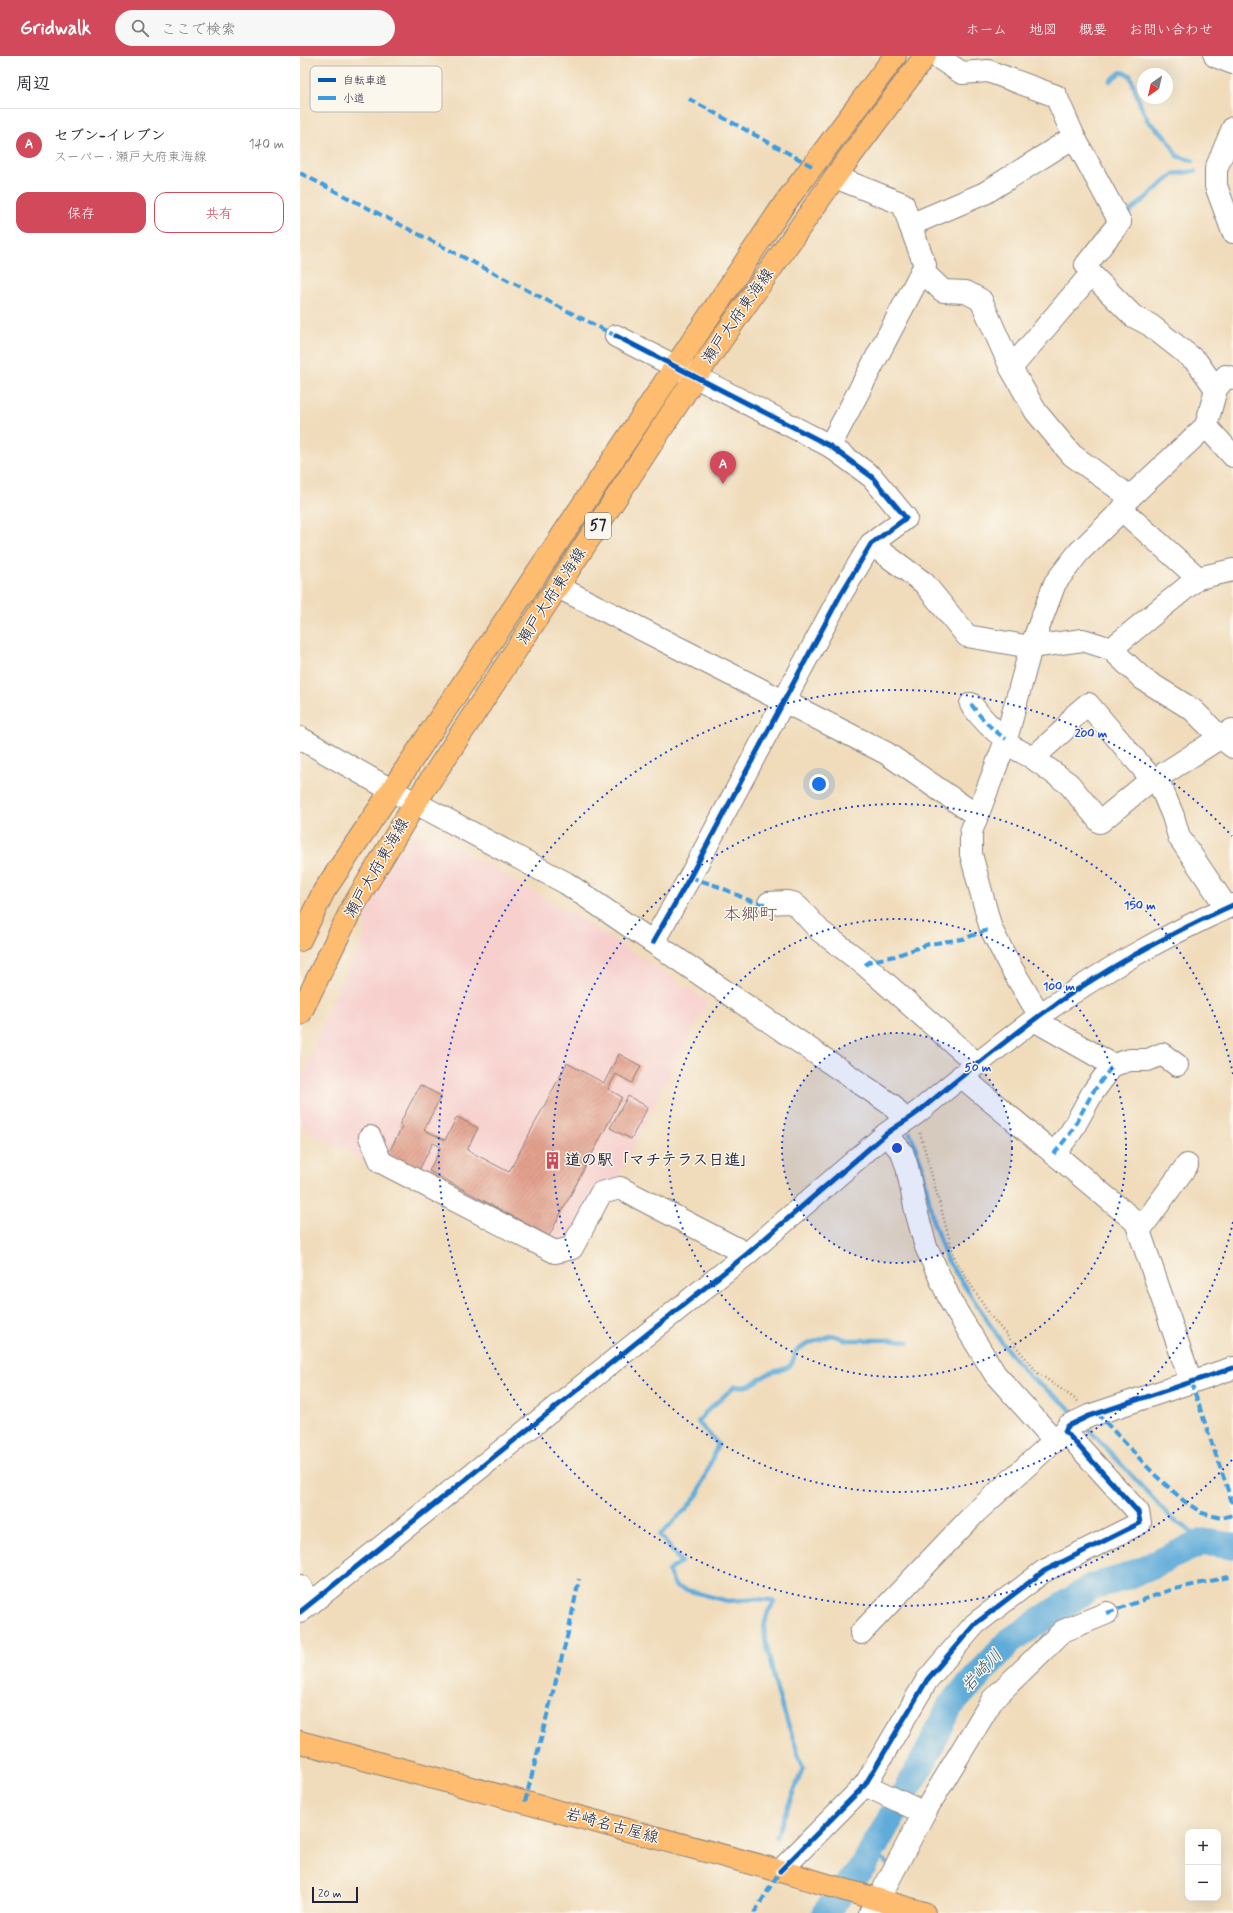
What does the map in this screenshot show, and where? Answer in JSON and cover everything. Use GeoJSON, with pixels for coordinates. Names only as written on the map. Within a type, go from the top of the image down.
{"type":"FeatureCollection","features":[{"type":"Feature","properties":{"kind":"main road","name":"瀬戸大府東海線"},"geometry":{"type":"LineString","coordinates":[[300,940],[324,891],[675,366],[785,203],[895,56]]}},
{"type":"Feature","properties":{"kind":"main road","name":"瀬戸大府東海線"},"geometry":{"type":"LineString","coordinates":[[300,1014],[352,908],[416,802],[696,376],[835,177],[925,56]]}},
{"type":"Feature","properties":{"kind":"main road","name":"岩崎名古屋線"},"geometry":{"type":"LineString","coordinates":[[300,1742],[785,1872],[874,1904],[924,1913]]}},
{"type":"Feature","properties":{"kind":"street"},"geometry":{"type":"LineString","coordinates":[[936,56],[962,73],[988,71],[1056,96],[1074,137],[1120,222],[1086,265],[1091,274],[1134,316],[1150,325],[1224,384],[1206,426],[1079,552],[1054,583],[1031,647],[1006,741],[976,815],[971,832],[971,854],[991,929],[1037,1018],[1113,1065]]}},
{"type":"Feature","properties":{"kind":"street"},"geometry":{"type":"LineString","coordinates":[[1215,56],[1233,63]]}},
{"type":"Feature","properties":{"kind":"street"},"geometry":{"type":"LineString","coordinates":[[1233,128],[1216,169],[1216,186],[1233,232]]}},
{"type":"Feature","properties":{"kind":"street"},"geometry":{"type":"LineString","coordinates":[[910,225],[986,193],[1074,137]]}},
{"type":"Feature","properties":{"kind":"street"},"geometry":{"type":"LineString","coordinates":[[830,446],[925,265],[903,204],[835,177]]}},
{"type":"Feature","properties":{"kind":"street"},"geometry":{"type":"LineString","coordinates":[[922,271],[943,291],[966,292],[981,300],[1011,368],[1036,412],[1072,455],[1126,504],[1198,578]]}},
{"type":"Feature","properties":{"kind":"street"},"geometry":{"type":"LineString","coordinates":[[1011,368],[1091,274]]}},
{"type":"Feature","properties":{"kind":"street"},"geometry":{"type":"LineString","coordinates":[[616,336],[830,446],[872,477],[906,518],[871,544],[841,594],[690,878],[653,942]]}},
{"type":"Feature","properties":{"kind":"street"},"geometry":{"type":"LineString","coordinates":[[1206,426],[1233,456]]}},
{"type":"Feature","properties":{"kind":"street"},"geometry":{"type":"LineString","coordinates":[[871,544],[924,583],[967,636],[1031,647],[1083,640],[1111,650],[1143,679],[1193,710],[1229,738],[1155,778],[1100,822],[1069,784],[1006,741],[979,716],[971,704]]}},
{"type":"Feature","properties":{"kind":"street"},"geometry":{"type":"LineString","coordinates":[[1111,650],[1198,578],[1233,570]]}},
{"type":"Feature","properties":{"kind":"street"},"geometry":{"type":"LineString","coordinates":[[558,587],[886,753],[976,815]]}},
{"type":"Feature","properties":{"kind":"street"},"geometry":{"type":"LineString","coordinates":[[304,1600],[747,1254],[886,1134],[1037,1018],[1109,971],[1230,907],[1179,837],[1173,816],[1155,778],[1088,704],[1075,715],[1064,730],[1033,758]]}},
{"type":"Feature","properties":{"kind":"street"},"geometry":{"type":"LineString","coordinates":[[300,738],[391,790],[566,883],[910,1117]]}},
{"type":"Feature","properties":{"kind":"street"},"geometry":{"type":"LineString","coordinates":[[769,903],[787,902],[799,908],[820,931],[866,965],[1054,1154],[1136,1222],[1191,1382]]}},
{"type":"Feature","properties":{"kind":"street"},"geometry":{"type":"LineString","coordinates":[[1054,1154],[1071,1132],[1094,1092],[1113,1065],[1130,1060],[1148,1060],[1162,1054],[1177,1065]]}},
{"type":"Feature","properties":{"kind":"street"},"geometry":{"type":"LineString","coordinates":[[785,1872],[867,1786],[927,1680],[975,1624],[1044,1571],[1140,1523],[1138,1512],[1062,1433],[995,1374],[952,1304],[926,1247],[902,1152],[886,1134]]}},
{"type":"Feature","properties":{"kind":"street"},"geometry":{"type":"LineString","coordinates":[[370,1137],[381,1162],[555,1252],[572,1248],[601,1193],[620,1188],[747,1254]]}},
{"type":"Feature","properties":{"kind":"street"},"geometry":{"type":"LineString","coordinates":[[1139,1231],[1187,1165]]}},
{"type":"Feature","properties":{"kind":"street"},"geometry":{"type":"LineString","coordinates":[[860,1633],[976,1512],[1062,1433],[1093,1415],[1233,1368]]}},
{"type":"Feature","properties":{"kind":"street"},"geometry":{"type":"LineString","coordinates":[[874,1904],[921,1812],[992,1699],[1063,1631],[1107,1613]]}},
{"type":"Feature","properties":{"kind":"street"},"geometry":{"type":"LineString","coordinates":[[867,1786],[921,1812]]}},
{"type":"Feature","properties":{"kind":"path"},"geometry":{"type":"LineString","coordinates":[[910,1117],[955,1259],[989,1314],[1038,1373],[1093,1415]]}},
{"type":"Feature","properties":{"kind":"shaded area","name":"道の駅「マチテラス日進」"},"geometry":{"type":"Polygon","coordinates":[[[434,834],[594,927],[708,1001],[571,1268],[300,1127],[301,1078],[334,996],[364,939],[366,925],[363,914],[366,904],[405,840],[434,834]]]}},
{"type":"Feature","properties":{"kind":"building","name":"道の駅「マチテラス日進」"},"geometry":{"type":"Polygon","coordinates":[[[619,1054],[641,1066],[632,1083],[616,1074],[608,1089],[622,1097],[549,1236],[429,1171],[441,1147],[433,1143],[419,1170],[388,1154],[402,1127],[399,1125],[420,1085],[441,1096],[424,1130],[445,1140],[457,1117],[478,1128],[467,1150],[509,1172],[567,1063],[604,1083],[619,1054]]]}},
{"type":"Feature","properties":{"kind":"building"},"geometry":{"type":"Polygon","coordinates":[[[628,1096],[648,1107],[631,1139],[610,1128],[628,1096]]]}},
{"type":"Feature","properties":{"kind":"waterway"},"geometry":{"type":"LineString","coordinates":[[1110,81],[1121,72],[1130,75],[1140,104],[1148,121],[1167,138],[1177,156],[1193,161]]}},
{"type":"Feature","properties":{"kind":"waterway"},"geometry":{"type":"LineString","coordinates":[[1127,214],[1174,174],[1195,171]]}},
{"type":"Feature","properties":{"kind":"waterway"},"geometry":{"type":"LineString","coordinates":[[910,1133],[922,1165],[933,1221],[946,1258],[1005,1347],[1029,1376],[1064,1403],[1076,1416]]}},
{"type":"Feature","properties":{"kind":"waterway"},"geometry":{"type":"LineString","coordinates":[[776,1837],[803,1768],[777,1691],[765,1638],[764,1626],[768,1612],[774,1602],[770,1600],[757,1599],[727,1601],[676,1587],[668,1571],[681,1562],[660,1535],[686,1509],[698,1494],[718,1444],[698,1422],[705,1413],[735,1386],[749,1386],[766,1375],[785,1369],[794,1359],[795,1352],[805,1345],[832,1335],[847,1340],[897,1340],[909,1342]]}},
{"type":"Feature","properties":{"kind":"waterway"},"geometry":{"type":"LineString","coordinates":[[1084,1424],[1172,1519],[1189,1530],[1203,1542]]}},
{"type":"Feature","properties":{"kind":"waterway","name":"岩崎川"},"geometry":{"type":"LineString","coordinates":[[825,1913],[864,1865],[926,1756],[950,1706],[1011,1640],[1091,1587],[1123,1578],[1203,1542],[1233,1546]]}},
{"type":"Feature","properties":{"kind":"waterway"},"geometry":{"type":"LineString","coordinates":[[872,1852],[890,1865]]}},
{"type":"Feature","properties":{"kind":"marked path"},"geometry":{"type":"LineString","coordinates":[[689,99],[812,166]]}},
{"type":"Feature","properties":{"kind":"marked path"},"geometry":{"type":"LineString","coordinates":[[300,173],[616,336]]}},
{"type":"Feature","properties":{"kind":"marked path"},"geometry":{"type":"LineString","coordinates":[[971,704],[987,723],[1006,739]]}},
{"type":"Feature","properties":{"kind":"marked path"},"geometry":{"type":"LineString","coordinates":[[690,877],[717,886],[751,901],[764,904],[769,903]]}},
{"type":"Feature","properties":{"kind":"marked path"},"geometry":{"type":"LineString","coordinates":[[865,965],[871,961],[895,956],[929,944],[962,939],[991,929]]}},
{"type":"Feature","properties":{"kind":"marked path"},"geometry":{"type":"LineString","coordinates":[[1054,1154],[1071,1132],[1093,1092],[1113,1065]]}},
{"type":"Feature","properties":{"kind":"marked path"},"geometry":{"type":"LineString","coordinates":[[1191,1382],[1233,1505]]}},
{"type":"Feature","properties":{"kind":"marked path"},"geometry":{"type":"LineString","coordinates":[[1097,1413],[1155,1475],[1184,1501],[1202,1513],[1221,1518],[1233,1515]]}},
{"type":"Feature","properties":{"kind":"marked path"},"geometry":{"type":"LineString","coordinates":[[1107,1613],[1170,1590],[1233,1576]]}},
{"type":"Feature","properties":{"kind":"marked path"},"geometry":{"type":"LineString","coordinates":[[525,1802],[569,1629],[579,1579]]}},
{"type":"Feature","properties":{"kind":"marked path"},"geometry":{"type":"LineString","coordinates":[[754,1913],[780,1871]]}},
{"type":"Feature","properties":{"kind":"cycle path"},"geometry":{"type":"LineString","coordinates":[[616,336],[830,446],[872,477],[906,518],[871,544],[841,594],[690,877],[653,942]]}},
{"type":"Feature","properties":{"kind":"cycle path"},"geometry":{"type":"LineString","coordinates":[[300,1612],[747,1254],[886,1134],[918,1112],[1039,1016],[1108,970],[1158,942],[1233,905]]}},
{"type":"Feature","properties":{"kind":"cycle path"},"geometry":{"type":"LineString","coordinates":[[780,1871],[865,1785],[927,1680],[975,1624],[1044,1571],[1140,1523],[1138,1512],[1065,1431],[1068,1426],[1089,1416],[1233,1368]]}},
{"type":"Feature","properties":{"kind":"place","name":"セブン-イレブン"},"geometry":{"type":"Point","coordinates":[723,484]}},
{"type":"Feature","properties":{"kind":"place","name":"道の駅「マチテラス日進」"},"geometry":{"type":"Point","coordinates":[552,1160]}},
{"type":"Feature","properties":{"kind":"district","name":"本郷町"},"geometry":{"type":"Point","coordinates":[750,915]}}]}
